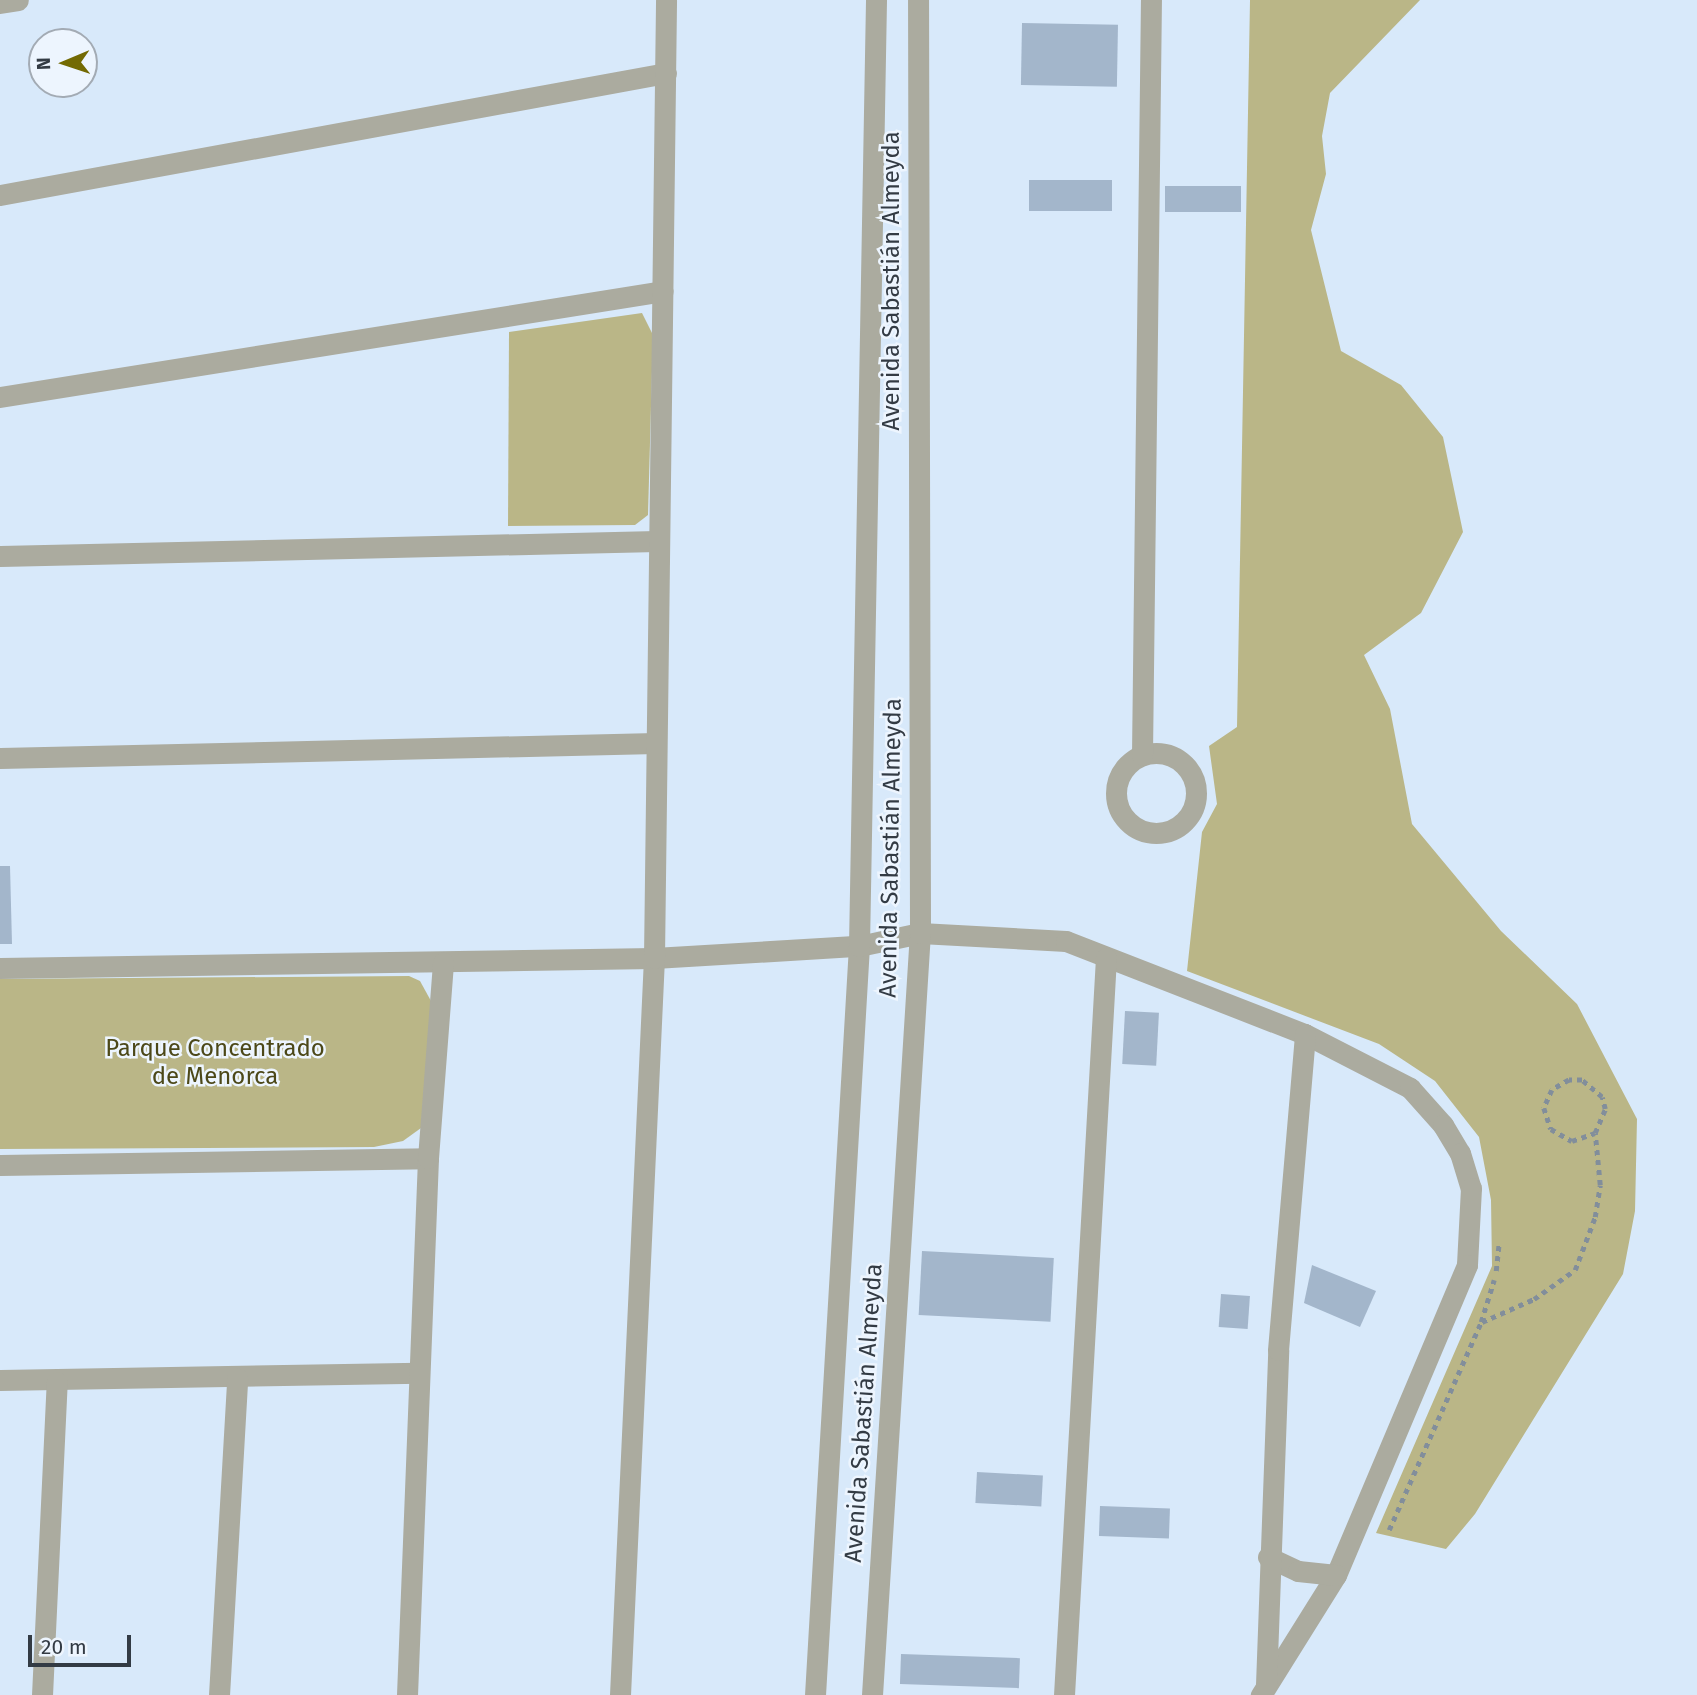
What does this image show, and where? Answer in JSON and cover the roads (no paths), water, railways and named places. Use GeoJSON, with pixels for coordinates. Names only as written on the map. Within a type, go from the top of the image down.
{"type":"FeatureCollection","features":[{"type":"Feature","properties":{"kind":"street"},"geometry":{"type":"LineString","coordinates":[[0,3],[18,0]]}},
{"type":"Feature","properties":{"kind":"street"},"geometry":{"type":"LineString","coordinates":[[620,1695],[654,958],[657,541],[666,0]]}},
{"type":"Feature","properties":{"kind":"street","name":"Avenida Sabastián Almeyda"},"geometry":{"type":"LineString","coordinates":[[815,1695],[859,946],[876,0]]}},
{"type":"Feature","properties":{"kind":"street","name":"Avenida Sabastián Almeyda"},"geometry":{"type":"LineString","coordinates":[[872,1695],[920,933],[918,0]]}},
{"type":"Feature","properties":{"kind":"street"},"geometry":{"type":"LineString","coordinates":[[1142,755],[1151,0]]}},
{"type":"Feature","properties":{"kind":"street"},"geometry":{"type":"LineString","coordinates":[[0,195],[666,73]]}},
{"type":"Feature","properties":{"kind":"street"},"geometry":{"type":"LineString","coordinates":[[0,397],[663,291]]}},
{"type":"Feature","properties":{"kind":"street"},"geometry":{"type":"LineString","coordinates":[[0,556],[657,541]]}},
{"type":"Feature","properties":{"kind":"street"},"geometry":{"type":"LineString","coordinates":[[0,758],[656,743]]}},
{"type":"Feature","properties":{"kind":"street"},"geometry":{"type":"LineString","coordinates":[[0,968],[654,958],[859,946],[920,933],[1066,941],[1305,1034],[1410,1087],[1443,1125],[1460,1153],[1471,1188],[1467,1265],[1335,1575],[1264,1691]]}},
{"type":"Feature","properties":{"kind":"street"},"geometry":{"type":"LineString","coordinates":[[1064,1695],[1107,958]]}},
{"type":"Feature","properties":{"kind":"street"},"geometry":{"type":"LineString","coordinates":[[407,1695],[428,1158],[443,963]]}},
{"type":"Feature","properties":{"kind":"street"},"geometry":{"type":"LineString","coordinates":[[1264,1691],[1278,1350],[1305,1034]]}},
{"type":"Feature","properties":{"kind":"street"},"geometry":{"type":"LineString","coordinates":[[0,1165],[428,1158]]}},
{"type":"Feature","properties":{"kind":"street"},"geometry":{"type":"LineString","coordinates":[[0,1380],[57,1382],[237,1379],[419,1373]]}},
{"type":"Feature","properties":{"kind":"street"},"geometry":{"type":"LineString","coordinates":[[219,1695],[237,1379]]}},
{"type":"Feature","properties":{"kind":"street"},"geometry":{"type":"LineString","coordinates":[[42,1695],[53,1539],[57,1382]]}},
{"type":"Feature","properties":{"kind":"street"},"geometry":{"type":"LineString","coordinates":[[1268,1557],[1298,1571],[1335,1575]]}},
{"type":"Feature","properties":{"kind":"park label","name":"Parque Concentrado de Menorca"},"geometry":{"type":"Point","coordinates":[215,1063]}}]}
